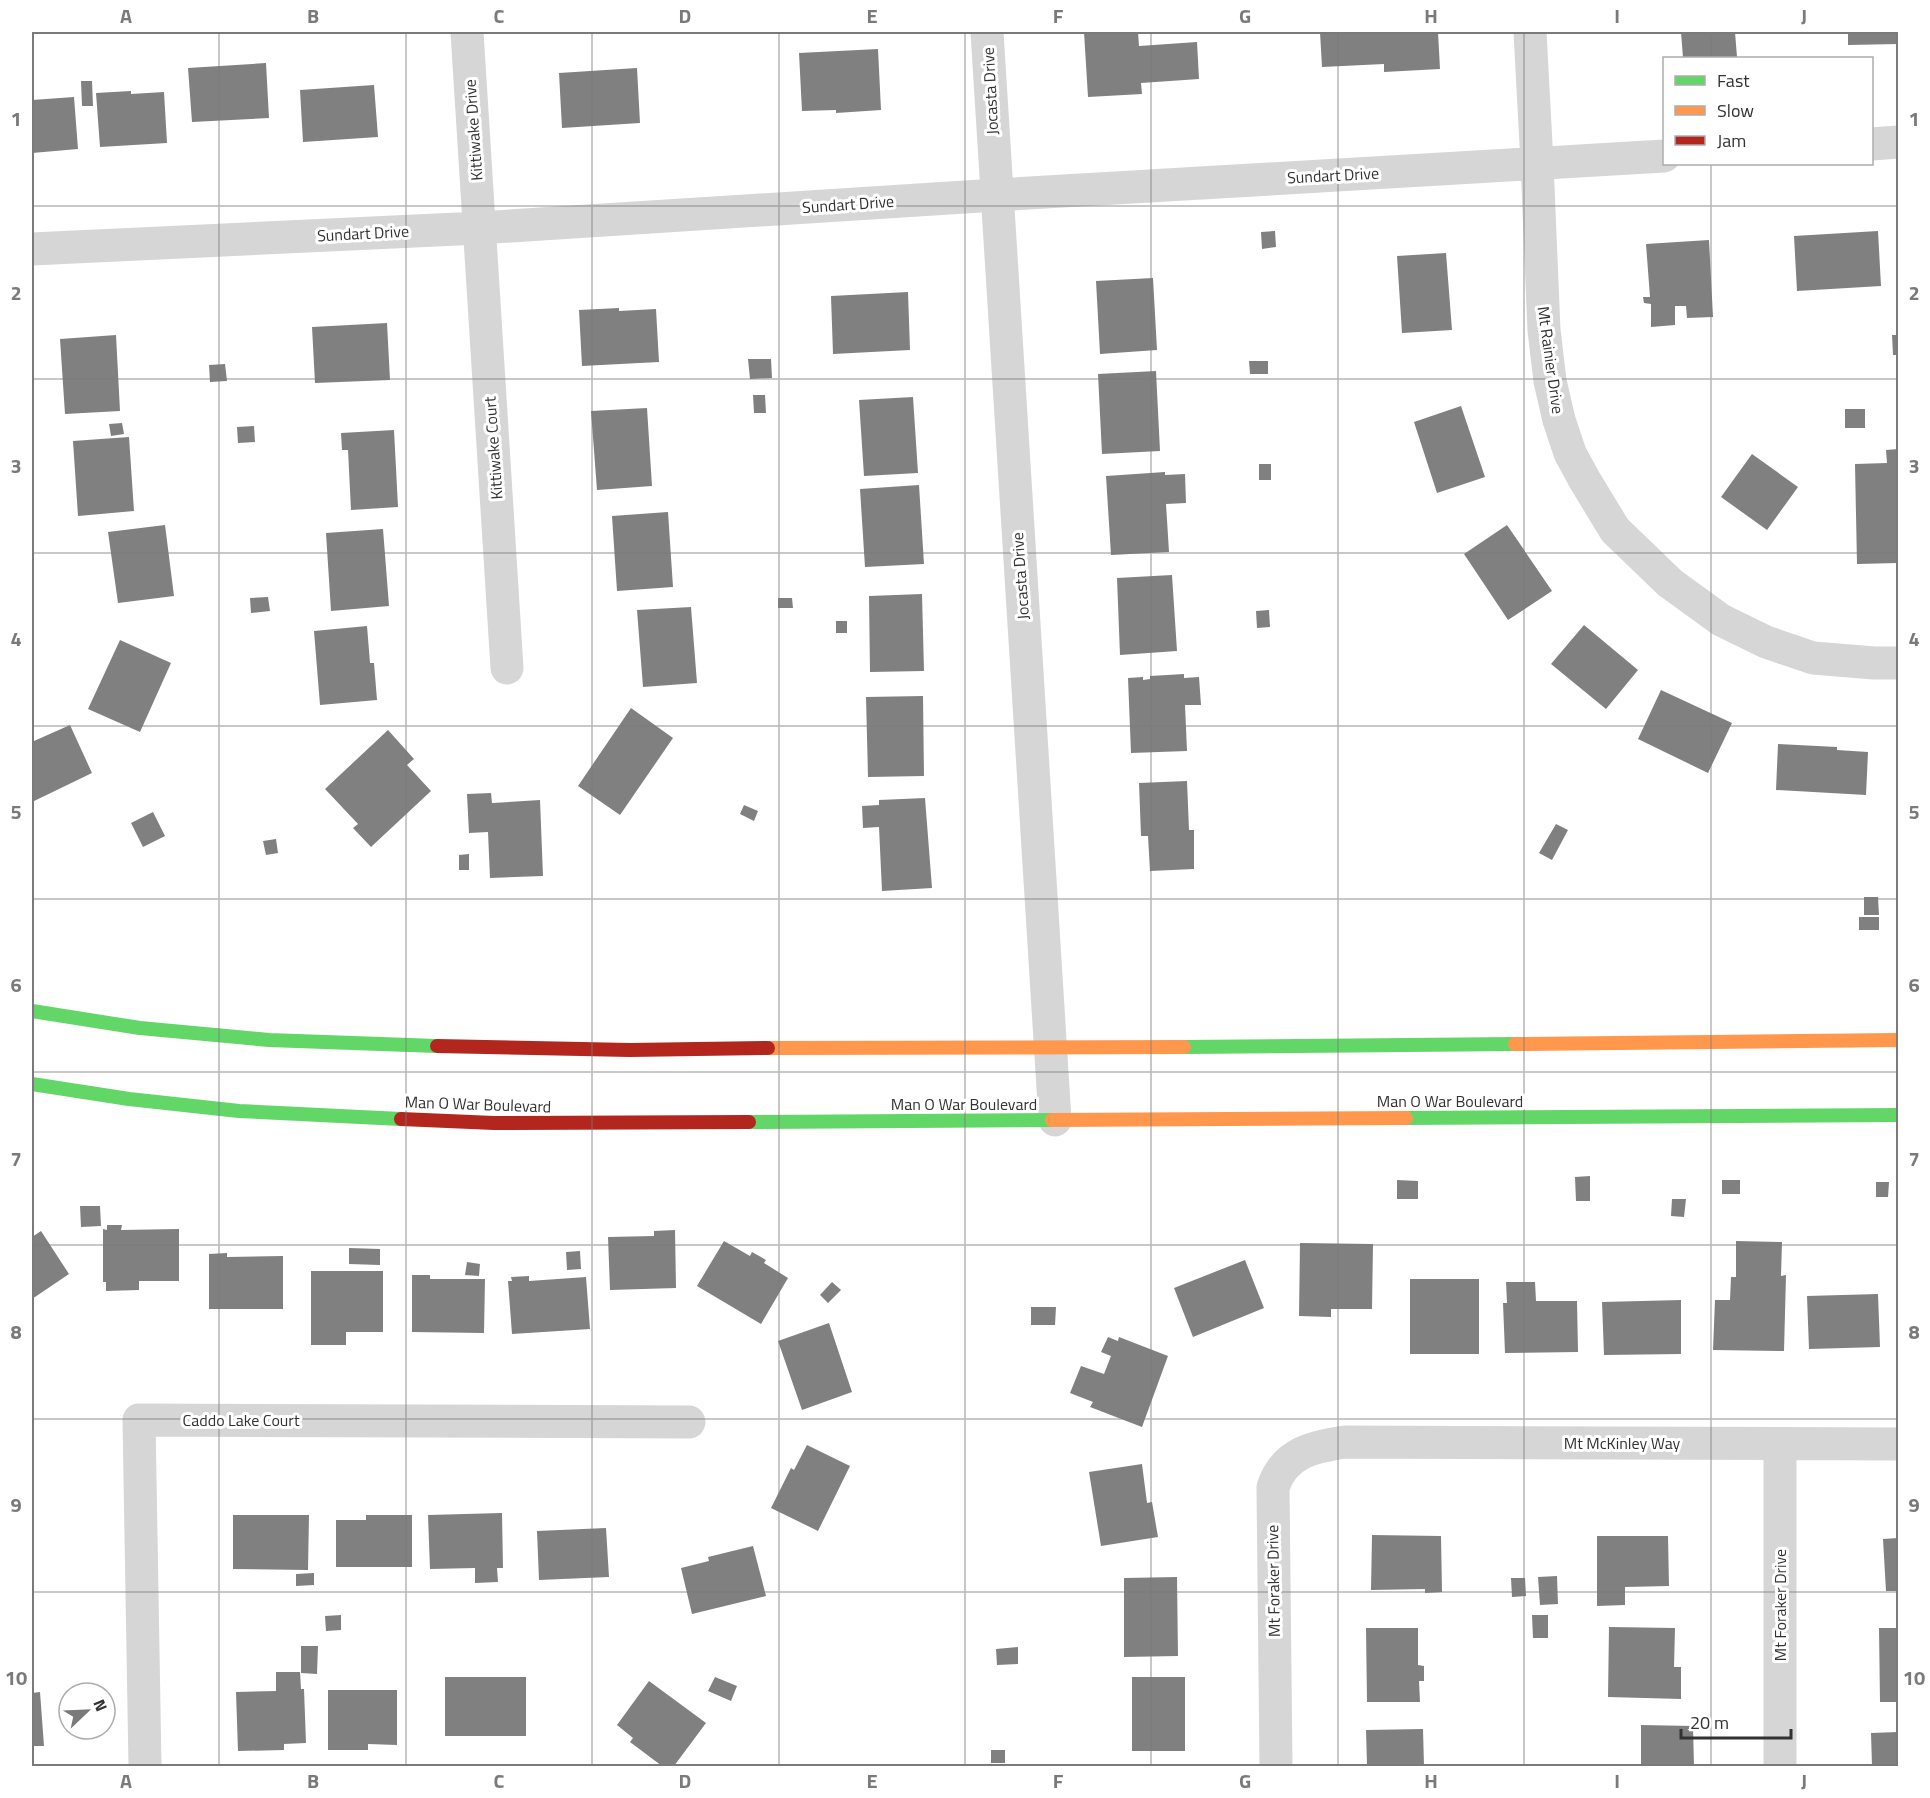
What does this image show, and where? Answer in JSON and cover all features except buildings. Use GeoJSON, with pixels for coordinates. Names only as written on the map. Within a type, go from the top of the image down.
{"type":"FeatureCollection","features":[{"type":"Feature","properties":{"kind":"main road"},"geometry":{"type":"LineString","coordinates":[[32,1011],[140,1028],[258,1039],[413,1046],[630,1050],[1899,1040]]}},
{"type":"Feature","properties":{"kind":"main road","name":"Man O War Boulevard"},"geometry":{"type":"LineString","coordinates":[[32,1084],[129,1099],[239,1112],[494,1122],[1899,1114]]}},
{"type":"Feature","properties":{"kind":"street","name":"Kittiwake Drive"},"geometry":{"type":"LineString","coordinates":[[467,32],[479,228]]}},
{"type":"Feature","properties":{"kind":"street","name":"Jocasta Drive"},"geometry":{"type":"LineString","coordinates":[[987,32],[1055,1120]]}},
{"type":"Feature","properties":{"kind":"street","name":"Mt Rainier Drive"},"geometry":{"type":"LineString","coordinates":[[1530,32],[1544,330],[1550,381],[1570,453],[1615,530],[1679,590],[1721,620],[1766,642],[1814,658],[1899,663]]}},
{"type":"Feature","properties":{"kind":"street"},"geometry":{"type":"LineString","coordinates":[[1873,144],[1899,142]]}},
{"type":"Feature","properties":{"kind":"street","name":"Sundart Drive"},"geometry":{"type":"LineString","coordinates":[[32,249],[479,228],[1663,156]]}},
{"type":"Feature","properties":{"kind":"street","name":"Kittiwake Court"},"geometry":{"type":"LineString","coordinates":[[479,228],[507,668]]}},
{"type":"Feature","properties":{"kind":"street","name":"Caddo Lake Court"},"geometry":{"type":"LineString","coordinates":[[145,1767],[139,1420],[689,1422]]}},
{"type":"Feature","properties":{"kind":"street","name":"Mt McKinley Way"},"geometry":{"type":"LineString","coordinates":[[1345,1442],[1899,1444]]}},
{"type":"Feature","properties":{"kind":"street","name":"Mt Foraker Drive"},"geometry":{"type":"LineString","coordinates":[[1275,1767],[1273,1487],[1277,1476],[1298,1455],[1311,1448],[1345,1442]]}},
{"type":"Feature","properties":{"kind":"street","name":"Mt Foraker Drive"},"geometry":{"type":"LineString","coordinates":[[1780,1444],[1780,1767]]}},
{"type":"Feature","properties":{"kind":"traffic: fast"},"geometry":{"type":"LineString","coordinates":[[32,1011],[140,1028],[269,1040],[437,1046]]}},
{"type":"Feature","properties":{"kind":"traffic: fast"},"geometry":{"type":"LineString","coordinates":[[1184,1047],[1515,1044]]}},
{"type":"Feature","properties":{"kind":"traffic: fast"},"geometry":{"type":"LineString","coordinates":[[32,1084],[129,1099],[239,1111],[401,1119]]}},
{"type":"Feature","properties":{"kind":"traffic: fast"},"geometry":{"type":"LineString","coordinates":[[1406,1118],[1898,1115]]}},
{"type":"Feature","properties":{"kind":"traffic: fast"},"geometry":{"type":"LineString","coordinates":[[749,1122],[1052,1120]]}},
{"type":"Feature","properties":{"kind":"traffic: slow"},"geometry":{"type":"LineString","coordinates":[[1515,1044],[1898,1040]]}},
{"type":"Feature","properties":{"kind":"traffic: slow"},"geometry":{"type":"LineString","coordinates":[[768,1048],[1184,1047]]}},
{"type":"Feature","properties":{"kind":"traffic: slow"},"geometry":{"type":"LineString","coordinates":[[1052,1120],[1406,1118]]}},
{"type":"Feature","properties":{"kind":"traffic: jam"},"geometry":{"type":"LineString","coordinates":[[437,1046],[630,1050],[768,1048]]}},
{"type":"Feature","properties":{"kind":"traffic: jam"},"geometry":{"type":"LineString","coordinates":[[401,1119],[494,1123],[749,1122]]}}]}
